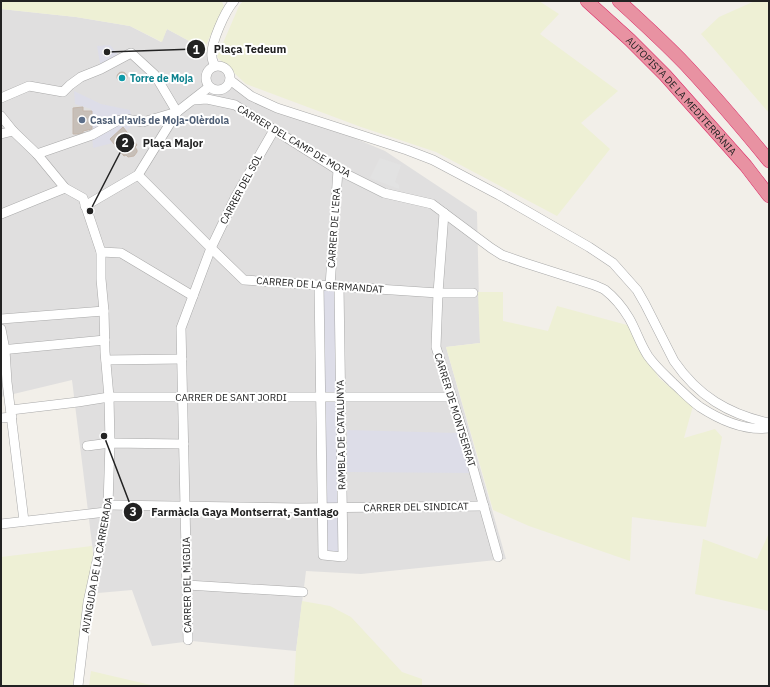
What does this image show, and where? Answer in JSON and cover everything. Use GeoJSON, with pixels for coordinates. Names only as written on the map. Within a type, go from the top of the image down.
{"type":"FeatureCollection","features":[{"type":"Feature","properties":{"kind":"highway","name":"AUTOPISTA DE LA MEDITERRÀNIA"},"geometry":{"type":"LineString","coordinates":[[587,1],[630,40],[665,75],[746,166],[769,196]]}},
{"type":"Feature","properties":{"kind":"highway"},"geometry":{"type":"LineString","coordinates":[[619,1],[685,64],[724,107],[769,161]]}},
{"type":"Feature","properties":{"kind":"street"},"geometry":{"type":"LineString","coordinates":[[215,66],[212,57],[214,42],[229,6],[234,1]]}},
{"type":"Feature","properties":{"kind":"street"},"geometry":{"type":"LineString","coordinates":[[1,98],[29,86],[63,92],[81,77],[101,69],[131,53],[155,75],[177,112]]}},
{"type":"Feature","properties":{"kind":"street"},"geometry":{"type":"LineString","coordinates":[[37,154],[92,135],[126,119],[143,122],[177,112],[213,88],[224,89],[229,84],[230,76],[223,67],[215,66],[207,73],[206,80],[213,88]]}},
{"type":"Feature","properties":{"kind":"street"},"geometry":{"type":"LineString","coordinates":[[230,80],[251,96],[277,108],[407,150],[433,160],[499,195],[589,247],[613,263],[637,290],[674,361],[698,389],[725,408],[769,423]]}},
{"type":"Feature","properties":{"kind":"street","name":"CARRER DEL CAMP DE MOJA"},"geometry":{"type":"LineString","coordinates":[[213,88],[224,103],[235,105],[338,170],[384,193],[432,204],[502,255],[604,289],[629,318],[641,344],[655,366],[700,406],[715,416],[736,425],[769,428]]}},
{"type":"Feature","properties":{"kind":"street"},"geometry":{"type":"LineString","coordinates":[[193,100],[206,100],[224,103]]}},
{"type":"Feature","properties":{"kind":"street"},"geometry":{"type":"LineString","coordinates":[[1,116],[13,131],[37,154],[65,188],[82,198],[85,206],[138,175],[177,112]]}},
{"type":"Feature","properties":{"kind":"street","name":"CARRER DEL SOL"},"geometry":{"type":"LineString","coordinates":[[210,248],[236,196],[274,130]]}},
{"type":"Feature","properties":{"kind":"street"},"geometry":{"type":"LineString","coordinates":[[1,134],[13,131]]}},
{"type":"Feature","properties":{"kind":"street","name":"CARRER DE L'ERA"},"geometry":{"type":"LineString","coordinates":[[335,286],[338,170]]}},
{"type":"Feature","properties":{"kind":"street","name":"CARRER DE LA GERMANDAT"},"geometry":{"type":"LineString","coordinates":[[138,175],[244,280],[438,293],[473,293]]}},
{"type":"Feature","properties":{"kind":"street"},"geometry":{"type":"LineString","coordinates":[[1,214],[65,188]]}},
{"type":"Feature","properties":{"kind":"street","name":"AVINGUDA DE LA CARRERADA"},"geometry":{"type":"LineString","coordinates":[[78,686],[88,602],[107,508],[110,443],[109,397],[101,279],[101,252],[85,206]]}},
{"type":"Feature","properties":{"kind":"street","name":"CARRER DE MONTSERRAT"},"geometry":{"type":"LineString","coordinates":[[444,213],[438,293],[436,347],[462,429],[498,557]]}},
{"type":"Feature","properties":{"kind":"street","name":"CARRER DEL MIGDIA"},"geometry":{"type":"LineString","coordinates":[[188,640],[181,328],[210,248]]}},
{"type":"Feature","properties":{"kind":"street"},"geometry":{"type":"LineString","coordinates":[[101,252],[122,253],[193,296]]}},
{"type":"Feature","properties":{"kind":"street","name":"RAMBLA DE CATALUNYA"},"geometry":{"type":"LineString","coordinates":[[319,285],[323,555],[343,557],[341,397],[335,286]]}},
{"type":"Feature","properties":{"kind":"street"},"geometry":{"type":"LineString","coordinates":[[1,319],[104,311]]}},
{"type":"Feature","properties":{"kind":"street"},"geometry":{"type":"LineString","coordinates":[[1,329],[24,521]]}},
{"type":"Feature","properties":{"kind":"street"},"geometry":{"type":"LineString","coordinates":[[3,350],[105,340]]}},
{"type":"Feature","properties":{"kind":"street"},"geometry":{"type":"LineString","coordinates":[[106,360],[182,359]]}},
{"type":"Feature","properties":{"kind":"street","name":"CARRER DE SANT JORDI"},"geometry":{"type":"LineString","coordinates":[[1,418],[11,413],[109,397],[452,397]]}},
{"type":"Feature","properties":{"kind":"street"},"geometry":{"type":"LineString","coordinates":[[87,446],[110,443],[184,444]]}},
{"type":"Feature","properties":{"kind":"street","name":"CARRER DEL SINDICAT"},"geometry":{"type":"LineString","coordinates":[[1,524],[107,508],[185,506],[342,508],[484,506]]}},
{"type":"Feature","properties":{"kind":"street"},"geometry":{"type":"LineString","coordinates":[[187,585],[303,592]]}},
{"type":"Feature","properties":{"kind":"shaded area"},"geometry":{"type":"Polygon","coordinates":[[[1,9],[76,17],[130,26],[161,42],[167,29],[204,49],[236,88],[385,151],[477,212],[480,343],[446,347],[506,559],[361,574],[306,571],[296,651],[192,641],[152,646],[132,590],[98,593],[72,380],[1,397],[1,9]]]}},
{"type":"Feature","properties":{"kind":"shaded area"},"geometry":{"type":"Polygon","coordinates":[[[110,45],[121,58],[101,69],[97,46],[110,45]]]}},
{"type":"Feature","properties":{"kind":"shaded area"},"geometry":{"type":"Polygon","coordinates":[[[74,91],[101,104],[130,110],[132,119],[135,123],[126,131],[122,128],[110,139],[113,143],[93,148],[91,109],[75,104],[74,91]]]}},
{"type":"Feature","properties":{"kind":"shaded area"},"geometry":{"type":"Polygon","coordinates":[[[380,158],[401,165],[395,182],[399,185],[399,189],[370,178],[380,158]]]}},
{"type":"Feature","properties":{"kind":"shaded area"},"geometry":{"type":"Polygon","coordinates":[[[321,289],[336,289],[337,393],[324,393],[321,289]]]}},
{"type":"Feature","properties":{"kind":"shaded area"},"geometry":{"type":"Polygon","coordinates":[[[324,401],[338,401],[338,503],[325,504],[324,401]]]}},
{"type":"Feature","properties":{"kind":"shaded area"},"geometry":{"type":"Polygon","coordinates":[[[347,430],[458,433],[470,473],[347,472],[347,430]]]}},
{"type":"Feature","properties":{"kind":"shaded area"},"geometry":{"type":"Polygon","coordinates":[[[325,512],[338,512],[338,553],[326,553],[325,512]]]}},
{"type":"Feature","properties":{"kind":"green space"},"geometry":{"type":"Polygon","coordinates":[[[1,1],[222,1],[224,7],[204,49],[167,29],[162,42],[130,26],[76,17],[1,9],[1,1]]]}},
{"type":"Feature","properties":{"kind":"green space"},"geometry":{"type":"Polygon","coordinates":[[[243,1],[539,1],[559,14],[540,34],[618,91],[581,123],[610,149],[557,216],[436,152],[361,127],[246,84],[217,57],[239,6],[243,1]]]}},
{"type":"Feature","properties":{"kind":"green space"},"geometry":{"type":"Polygon","coordinates":[[[755,1],[769,1],[769,113],[701,34],[719,17],[755,1]]]}},
{"type":"Feature","properties":{"kind":"green space"},"geometry":{"type":"Polygon","coordinates":[[[478,292],[503,292],[503,321],[548,331],[557,306],[627,325],[659,378],[693,406],[684,438],[715,429],[722,437],[706,527],[632,517],[630,561],[529,526],[493,510],[446,347],[480,343],[478,292]]]}},
{"type":"Feature","properties":{"kind":"green space"},"geometry":{"type":"Polygon","coordinates":[[[769,533],[769,611],[695,594],[703,539],[757,559],[769,533]]]}},
{"type":"Feature","properties":{"kind":"green space"},"geometry":{"type":"Polygon","coordinates":[[[92,546],[95,568],[82,629],[73,686],[1,686],[1,557],[92,546]]]}},
{"type":"Feature","properties":{"kind":"green space"},"geometry":{"type":"Polygon","coordinates":[[[302,601],[330,606],[351,617],[402,672],[422,679],[422,686],[294,686],[296,651],[302,601]]]}},
{"type":"Feature","properties":{"kind":"green space"},"geometry":{"type":"Polygon","coordinates":[[[91,671],[155,686],[89,686],[91,671]]]}},
{"type":"Feature","properties":{"kind":"building","name":"Torre de Moja"},"geometry":{"type":"Polygon","coordinates":[[[120,72],[124,72],[126,73],[126,81],[120,82],[117,79],[117,75],[120,72]]]}},
{"type":"Feature","properties":{"kind":"building","name":"Casal d'avis de Moja-Olèrdola"},"geometry":{"type":"Polygon","coordinates":[[[83,107],[83,111],[92,111],[92,129],[83,131],[83,134],[73,134],[73,108],[83,107]]]}},
{"type":"Feature","properties":{"kind":"building"},"geometry":{"type":"Polygon","coordinates":[[[123,127],[137,145],[135,147],[137,152],[134,156],[124,156],[110,139],[123,127]]]}},
{"type":"Feature","properties":{"kind":"place","name":"Plaça Tedeum"},"geometry":{"type":"Point","coordinates":[107,52]}},
{"type":"Feature","properties":{"kind":"place","name":"Torre de Moja"},"geometry":{"type":"Point","coordinates":[122,78]}},
{"type":"Feature","properties":{"kind":"place","name":"Casal d'avis de Moja-Olèrdola"},"geometry":{"type":"Point","coordinates":[82,120]}},
{"type":"Feature","properties":{"kind":"place","name":"Plaça Major"},"geometry":{"type":"Point","coordinates":[90,211]}},
{"type":"Feature","properties":{"kind":"place","name":"Farmàcia Gaya Montserrat, Santiago"},"geometry":{"type":"Point","coordinates":[104,436]}}]}
